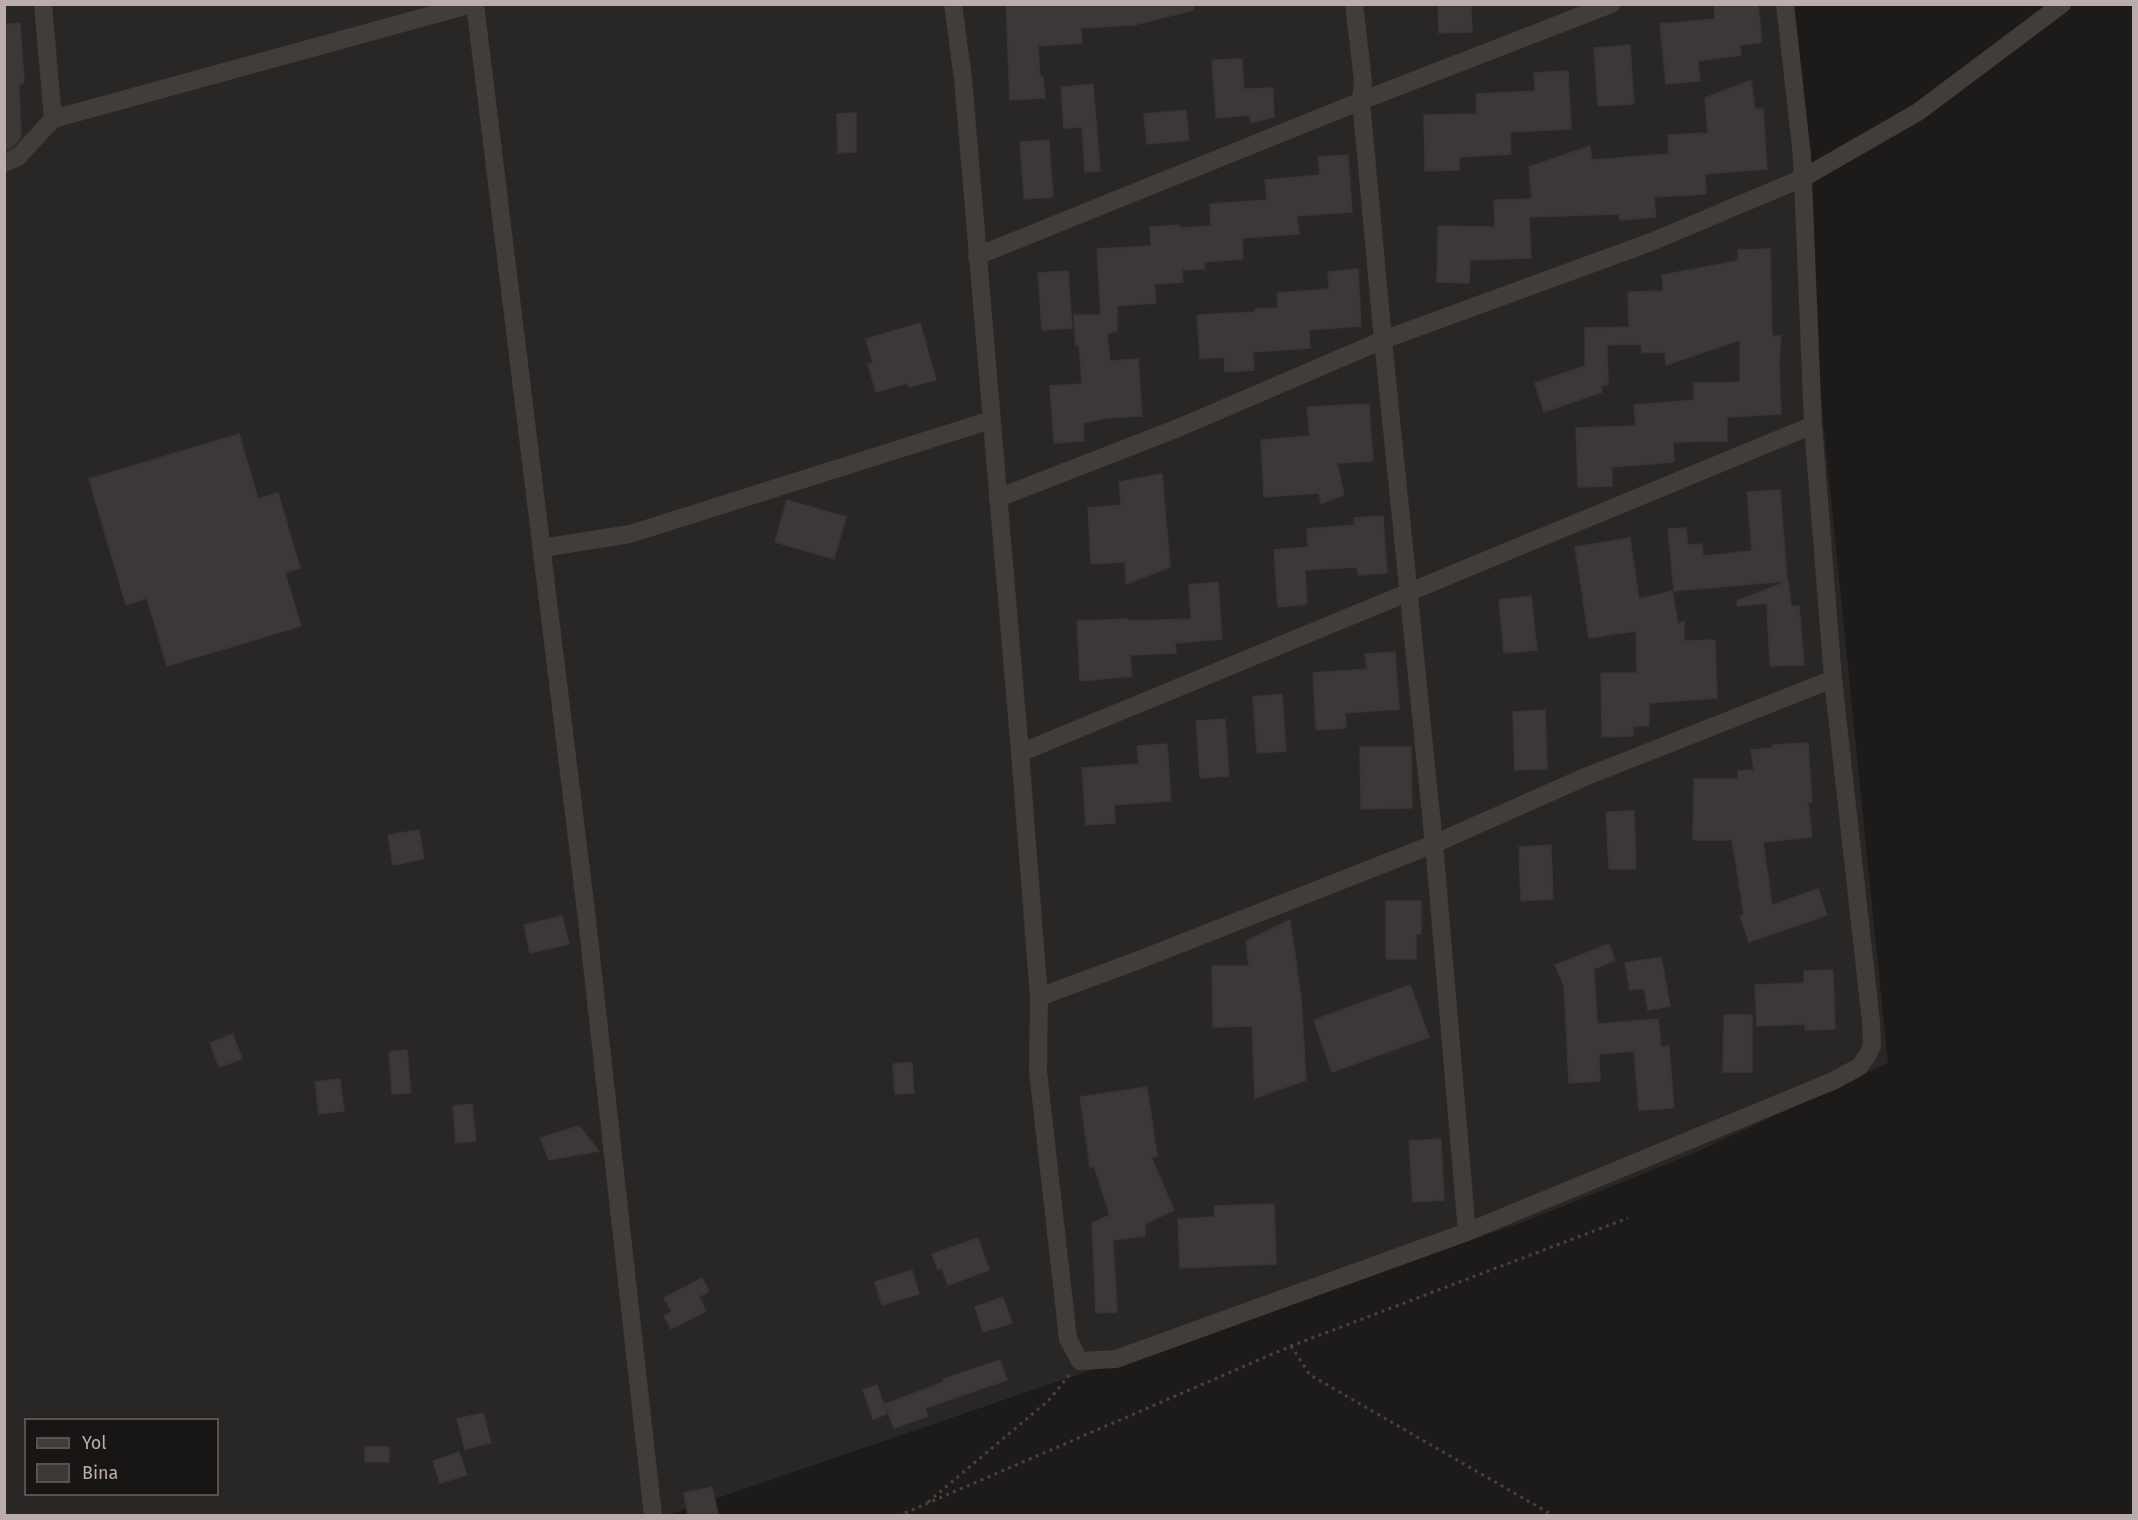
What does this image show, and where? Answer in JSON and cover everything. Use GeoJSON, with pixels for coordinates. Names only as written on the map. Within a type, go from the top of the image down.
{"type":"FeatureCollection","features":[{"type":"Feature","properties":{"kind":"street"},"geometry":{"type":"LineString","coordinates":[[43,4],[53,119]]}},
{"type":"Feature","properties":{"kind":"street"},"geometry":{"type":"LineString","coordinates":[[4,163],[18,157],[53,119],[474,4],[587,920],[653,1515]]}},
{"type":"Feature","properties":{"kind":"street"},"geometry":{"type":"LineString","coordinates":[[953,4],[963,79],[1020,753],[1039,997],[1038,1071],[1068,1339],[1080,1361],[1116,1359],[1467,1232],[1833,1081],[1859,1067],[1872,1047],[1833,679],[1813,425],[1803,178],[1785,4]]}},
{"type":"Feature","properties":{"kind":"street"},"geometry":{"type":"LineString","coordinates":[[1354,4],[1363,81],[1361,101],[1383,340],[1434,844],[1467,1232]]}},
{"type":"Feature","properties":{"kind":"street"},"geometry":{"type":"LineString","coordinates":[[977,256],[1361,101],[1611,4]]}},
{"type":"Feature","properties":{"kind":"street"},"geometry":{"type":"LineString","coordinates":[[998,498],[1178,428],[1383,340],[1651,242],[1803,178],[1918,112],[2062,4]]}},
{"type":"Feature","properties":{"kind":"street"},"geometry":{"type":"LineString","coordinates":[[542,548],[630,534],[991,420]]}},
{"type":"Feature","properties":{"kind":"street"},"geometry":{"type":"LineString","coordinates":[[1020,753],[1813,425]]}},
{"type":"Feature","properties":{"kind":"street"},"geometry":{"type":"LineString","coordinates":[[1039,997],[1434,844],[1585,777],[1833,679]]}},
{"type":"Feature","properties":{"kind":"path"},"geometry":{"type":"LineString","coordinates":[[898,1515],[1290,1346],[1628,1218]]}},
{"type":"Feature","properties":{"kind":"path"},"geometry":{"type":"LineString","coordinates":[[1290,1346],[1310,1375],[1554,1515]]}},
{"type":"Feature","properties":{"kind":"path"},"geometry":{"type":"LineString","coordinates":[[924,1505],[1049,1400],[1080,1361]]}},
{"type":"Feature","properties":{"kind":"shaded area"},"geometry":{"type":"Polygon","coordinates":[[[5,5],[1781,5],[1888,1063],[1699,1151],[1529,1220],[668,1515],[5,1516],[5,5]]]}},
{"type":"Feature","properties":{"kind":"building"},"geometry":{"type":"Polygon","coordinates":[[[1006,4],[1193,4],[1194,10],[1134,25],[1081,28],[1082,43],[1038,46],[1040,77],[1043,76],[1045,98],[1010,100],[1006,4]]]}},
{"type":"Feature","properties":{"kind":"building"},"geometry":{"type":"Polygon","coordinates":[[[1438,4],[1471,4],[1472,32],[1439,33],[1438,4]]]}},
{"type":"Feature","properties":{"kind":"building"},"geometry":{"type":"Polygon","coordinates":[[[1714,4],[1758,4],[1762,42],[1740,45],[1741,55],[1698,61],[1700,81],[1666,84],[1660,24],[1715,19],[1714,4]]]}},
{"type":"Feature","properties":{"kind":"building"},"geometry":{"type":"Polygon","coordinates":[[[20,23],[24,82],[19,85],[21,138],[11,148],[4,151],[4,25],[20,23]]]}},
{"type":"Feature","properties":{"kind":"building"},"geometry":{"type":"Polygon","coordinates":[[[1630,45],[1634,104],[1598,106],[1594,48],[1630,45]]]}},
{"type":"Feature","properties":{"kind":"building"},"geometry":{"type":"Polygon","coordinates":[[[1242,59],[1244,89],[1273,88],[1274,117],[1250,123],[1250,115],[1216,118],[1212,60],[1242,59]]]}},
{"type":"Feature","properties":{"kind":"building"},"geometry":{"type":"Polygon","coordinates":[[[1568,71],[1571,129],[1510,132],[1511,154],[1459,157],[1459,170],[1425,171],[1424,115],[1477,114],[1476,94],[1535,91],[1534,73],[1568,71]]]}},
{"type":"Feature","properties":{"kind":"building"},"geometry":{"type":"Polygon","coordinates":[[[1751,80],[1755,109],[1763,109],[1767,169],[1705,174],[1706,194],[1654,197],[1656,217],[1620,220],[1619,214],[1529,217],[1531,258],[1470,260],[1469,283],[1437,282],[1438,226],[1495,227],[1494,200],[1532,199],[1529,167],[1590,146],[1592,160],[1669,154],[1668,135],[1708,133],[1705,98],[1751,80]]]}},
{"type":"Feature","properties":{"kind":"building"},"geometry":{"type":"Polygon","coordinates":[[[1093,84],[1100,171],[1085,172],[1082,127],[1064,128],[1061,87],[1093,84]]]}},
{"type":"Feature","properties":{"kind":"building"},"geometry":{"type":"Polygon","coordinates":[[[1186,110],[1189,140],[1147,144],[1144,114],[1186,110]]]}},
{"type":"Feature","properties":{"kind":"building"},"geometry":{"type":"Polygon","coordinates":[[[856,113],[856,152],[838,153],[837,114],[856,113]]]}},
{"type":"Feature","properties":{"kind":"building"},"geometry":{"type":"Polygon","coordinates":[[[1049,140],[1053,197],[1024,199],[1020,142],[1049,140]]]}},
{"type":"Feature","properties":{"kind":"building"},"geometry":{"type":"Polygon","coordinates":[[[1348,155],[1352,212],[1297,216],[1299,234],[1242,238],[1243,259],[1204,262],[1205,269],[1182,270],[1183,282],[1154,284],[1156,303],[1117,306],[1117,330],[1107,334],[1110,361],[1138,359],[1142,416],[1108,418],[1083,423],[1084,441],[1054,443],[1050,386],[1082,384],[1074,315],[1101,315],[1097,249],[1151,246],[1150,227],[1211,226],[1210,204],[1267,200],[1265,180],[1320,175],[1318,157],[1348,155]]]}},
{"type":"Feature","properties":{"kind":"building"},"geometry":{"type":"Polygon","coordinates":[[[1770,249],[1772,336],[1781,336],[1779,365],[1781,414],[1727,417],[1727,441],[1673,442],[1674,462],[1612,467],[1612,486],[1578,487],[1576,428],[1636,426],[1634,405],[1694,400],[1694,383],[1740,382],[1740,340],[1666,365],[1665,352],[1642,353],[1641,344],[1607,345],[1608,384],[1601,386],[1602,392],[1544,412],[1535,383],[1585,366],[1585,328],[1629,327],[1628,292],[1663,291],[1662,275],[1738,261],[1738,250],[1770,249]]]}},
{"type":"Feature","properties":{"kind":"building"},"geometry":{"type":"Polygon","coordinates":[[[1358,269],[1361,326],[1309,330],[1310,348],[1253,352],[1254,370],[1225,372],[1224,357],[1200,359],[1197,315],[1255,312],[1255,309],[1278,308],[1277,293],[1329,289],[1328,272],[1358,269]]]}},
{"type":"Feature","properties":{"kind":"building"},"geometry":{"type":"Polygon","coordinates":[[[1068,271],[1072,328],[1042,330],[1038,273],[1068,271]]]}},
{"type":"Feature","properties":{"kind":"building"},"geometry":{"type":"Polygon","coordinates":[[[920,323],[936,380],[909,387],[907,383],[876,392],[868,364],[873,363],[866,339],[920,323]]]}},
{"type":"Feature","properties":{"kind":"building"},"geometry":{"type":"Polygon","coordinates":[[[1369,404],[1373,461],[1337,463],[1344,495],[1321,504],[1319,493],[1264,497],[1261,440],[1310,436],[1307,407],[1369,404]]]}},
{"type":"Feature","properties":{"kind":"building"},"geometry":{"type":"Polygon","coordinates":[[[239,434],[258,499],[278,493],[300,568],[285,573],[301,626],[167,666],[147,598],[126,605],[89,479],[239,434]]]}},
{"type":"Feature","properties":{"kind":"building"},"geometry":{"type":"Polygon","coordinates":[[[1162,474],[1170,567],[1126,584],[1125,562],[1091,564],[1088,508],[1121,505],[1119,482],[1162,474]]]}},
{"type":"Feature","properties":{"kind":"building"},"geometry":{"type":"Polygon","coordinates":[[[1780,490],[1787,581],[1755,584],[1755,582],[1674,591],[1668,529],[1686,528],[1688,545],[1702,544],[1703,556],[1752,551],[1747,492],[1780,490]]]}},
{"type":"Feature","properties":{"kind":"building"},"geometry":{"type":"Polygon","coordinates":[[[787,500],[846,517],[834,559],[775,542],[787,500]]]}},
{"type":"Feature","properties":{"kind":"building"},"geometry":{"type":"Polygon","coordinates":[[[1383,516],[1387,573],[1358,575],[1357,567],[1305,570],[1307,604],[1278,607],[1274,550],[1308,547],[1307,529],[1355,525],[1354,518],[1383,516]]]}},
{"type":"Feature","properties":{"kind":"building"},"geometry":{"type":"Polygon","coordinates":[[[1630,538],[1639,599],[1672,591],[1678,624],[1684,621],[1684,641],[1715,640],[1717,698],[1649,703],[1649,726],[1633,726],[1633,736],[1602,737],[1601,673],[1637,673],[1636,631],[1589,638],[1575,547],[1630,538]]]}},
{"type":"Feature","properties":{"kind":"building"},"geometry":{"type":"Polygon","coordinates":[[[1788,581],[1791,606],[1799,606],[1804,665],[1770,666],[1767,603],[1738,606],[1737,601],[1788,581]]]}},
{"type":"Feature","properties":{"kind":"building"},"geometry":{"type":"Polygon","coordinates":[[[1218,582],[1222,639],[1175,643],[1176,653],[1130,655],[1132,676],[1080,681],[1077,621],[1191,619],[1189,585],[1218,582]]]}},
{"type":"Feature","properties":{"kind":"building"},"geometry":{"type":"Polygon","coordinates":[[[1531,596],[1537,650],[1504,653],[1499,600],[1531,596]]]}},
{"type":"Feature","properties":{"kind":"building"},"geometry":{"type":"Polygon","coordinates":[[[1395,652],[1399,709],[1345,713],[1346,728],[1316,730],[1313,673],[1367,669],[1365,654],[1395,652]]]}},
{"type":"Feature","properties":{"kind":"building"},"geometry":{"type":"Polygon","coordinates":[[[1282,694],[1286,751],[1257,753],[1253,697],[1282,694]]]}},
{"type":"Feature","properties":{"kind":"building"},"geometry":{"type":"Polygon","coordinates":[[[1545,710],[1547,769],[1515,770],[1513,712],[1545,710]]]}},
{"type":"Feature","properties":{"kind":"building"},"geometry":{"type":"Polygon","coordinates":[[[1225,719],[1229,776],[1200,778],[1196,721],[1225,719]]]}},
{"type":"Feature","properties":{"kind":"building"},"geometry":{"type":"Polygon","coordinates":[[[1808,743],[1812,802],[1808,802],[1812,837],[1763,842],[1772,905],[1818,889],[1827,915],[1749,942],[1740,916],[1744,915],[1732,840],[1693,840],[1694,779],[1738,779],[1738,771],[1754,770],[1751,750],[1773,748],[1773,745],[1808,743]]]}},
{"type":"Feature","properties":{"kind":"building"},"geometry":{"type":"Polygon","coordinates":[[[1167,744],[1171,801],[1114,805],[1115,823],[1086,825],[1082,768],[1139,764],[1137,746],[1167,744]]]}},
{"type":"Feature","properties":{"kind":"building"},"geometry":{"type":"Polygon","coordinates":[[[1360,747],[1411,747],[1412,808],[1361,809],[1360,747]]]}},
{"type":"Feature","properties":{"kind":"building"},"geometry":{"type":"Polygon","coordinates":[[[1634,811],[1636,869],[1609,869],[1606,812],[1634,811]]]}},
{"type":"Feature","properties":{"kind":"building"},"geometry":{"type":"Polygon","coordinates":[[[419,830],[424,859],[393,865],[388,835],[419,830]]]}},
{"type":"Feature","properties":{"kind":"building"},"geometry":{"type":"Polygon","coordinates":[[[1551,845],[1553,899],[1521,901],[1519,847],[1551,845]]]}},
{"type":"Feature","properties":{"kind":"building"},"geometry":{"type":"Polygon","coordinates":[[[1386,901],[1421,901],[1421,934],[1416,934],[1416,959],[1386,959],[1386,901]]]}},
{"type":"Feature","properties":{"kind":"building"},"geometry":{"type":"Polygon","coordinates":[[[562,916],[569,944],[530,953],[524,925],[562,916]]]}},
{"type":"Feature","properties":{"kind":"building"},"geometry":{"type":"Polygon","coordinates":[[[1290,920],[1301,997],[1306,1080],[1255,1098],[1252,1026],[1213,1027],[1212,966],[1249,966],[1246,941],[1290,920]]]}},
{"type":"Feature","properties":{"kind":"building"},"geometry":{"type":"Polygon","coordinates":[[[1609,944],[1615,960],[1594,969],[1597,1024],[1658,1019],[1661,1047],[1669,1046],[1674,1108],[1639,1110],[1634,1051],[1599,1054],[1600,1081],[1569,1083],[1564,986],[1555,965],[1609,944]]]}},
{"type":"Feature","properties":{"kind":"building"},"geometry":{"type":"Polygon","coordinates":[[[1661,957],[1670,1006],[1648,1010],[1644,988],[1630,990],[1625,963],[1661,957]]]}},
{"type":"Feature","properties":{"kind":"building"},"geometry":{"type":"Polygon","coordinates":[[[1833,970],[1835,1029],[1805,1030],[1805,1024],[1757,1026],[1755,985],[1804,983],[1804,971],[1833,970]]]}},
{"type":"Feature","properties":{"kind":"building"},"geometry":{"type":"Polygon","coordinates":[[[1410,985],[1429,1037],[1332,1072],[1314,1020],[1410,985]]]}},
{"type":"Feature","properties":{"kind":"building"},"geometry":{"type":"Polygon","coordinates":[[[1724,1015],[1752,1015],[1752,1072],[1723,1072],[1724,1015]]]}},
{"type":"Feature","properties":{"kind":"building"},"geometry":{"type":"Polygon","coordinates":[[[233,1034],[242,1059],[219,1067],[210,1043],[233,1034]]]}},
{"type":"Feature","properties":{"kind":"building"},"geometry":{"type":"Polygon","coordinates":[[[407,1050],[411,1093],[392,1094],[389,1052],[407,1050]]]}},
{"type":"Feature","properties":{"kind":"building"},"geometry":{"type":"Polygon","coordinates":[[[912,1062],[914,1093],[895,1094],[893,1064],[912,1062]]]}},
{"type":"Feature","properties":{"kind":"building"},"geometry":{"type":"Polygon","coordinates":[[[340,1079],[344,1111],[319,1114],[315,1082],[340,1079]]]}},
{"type":"Feature","properties":{"kind":"building"},"geometry":{"type":"Polygon","coordinates":[[[1147,1087],[1157,1156],[1151,1157],[1174,1210],[1145,1224],[1145,1236],[1113,1240],[1117,1312],[1096,1313],[1092,1223],[1110,1215],[1094,1166],[1090,1167],[1080,1097],[1147,1087]]]}},
{"type":"Feature","properties":{"kind":"building"},"geometry":{"type":"Polygon","coordinates":[[[472,1104],[476,1141],[456,1143],[453,1106],[472,1104]]]}},
{"type":"Feature","properties":{"kind":"building"},"geometry":{"type":"Polygon","coordinates":[[[579,1126],[599,1151],[549,1160],[540,1138],[579,1126]]]}},
{"type":"Feature","properties":{"kind":"building"},"geometry":{"type":"Polygon","coordinates":[[[1441,1139],[1444,1200],[1413,1202],[1409,1141],[1441,1139]]]}},
{"type":"Feature","properties":{"kind":"building"},"geometry":{"type":"Polygon","coordinates":[[[1274,1204],[1276,1264],[1180,1268],[1178,1219],[1215,1217],[1214,1206],[1274,1204]]]}},
{"type":"Feature","properties":{"kind":"building"},"geometry":{"type":"Polygon","coordinates":[[[978,1238],[989,1270],[948,1285],[942,1268],[938,1270],[932,1254],[978,1238]]]}},
{"type":"Feature","properties":{"kind":"building"},"geometry":{"type":"Polygon","coordinates":[[[912,1270],[919,1294],[882,1305],[875,1282],[912,1270]]]}},
{"type":"Feature","properties":{"kind":"building"},"geometry":{"type":"Polygon","coordinates":[[[702,1278],[709,1291],[699,1297],[706,1311],[671,1329],[664,1316],[672,1312],[664,1298],[702,1278]]]}},
{"type":"Feature","properties":{"kind":"building"},"geometry":{"type":"Polygon","coordinates":[[[1003,1297],[1012,1323],[983,1332],[975,1307],[1003,1297]]]}},
{"type":"Feature","properties":{"kind":"building"},"geometry":{"type":"Polygon","coordinates":[[[1000,1360],[1007,1380],[925,1408],[928,1416],[894,1428],[885,1404],[944,1382],[943,1379],[1000,1360]]]}},
{"type":"Feature","properties":{"kind":"building"},"geometry":{"type":"Polygon","coordinates":[[[877,1385],[887,1414],[873,1419],[863,1390],[877,1385]]]}},
{"type":"Feature","properties":{"kind":"building"},"geometry":{"type":"Polygon","coordinates":[[[483,1413],[491,1443],[465,1449],[457,1419],[483,1413]]]}},
{"type":"Feature","properties":{"kind":"building"},"geometry":{"type":"Polygon","coordinates":[[[365,1447],[389,1447],[389,1462],[365,1462],[365,1447]]]}},
{"type":"Feature","properties":{"kind":"building"},"geometry":{"type":"Polygon","coordinates":[[[459,1452],[467,1475],[440,1483],[433,1461],[459,1452]]]}},
{"type":"Feature","properties":{"kind":"building"},"geometry":{"type":"Polygon","coordinates":[[[712,1487],[718,1514],[688,1515],[684,1493],[712,1487]]]}}]}
